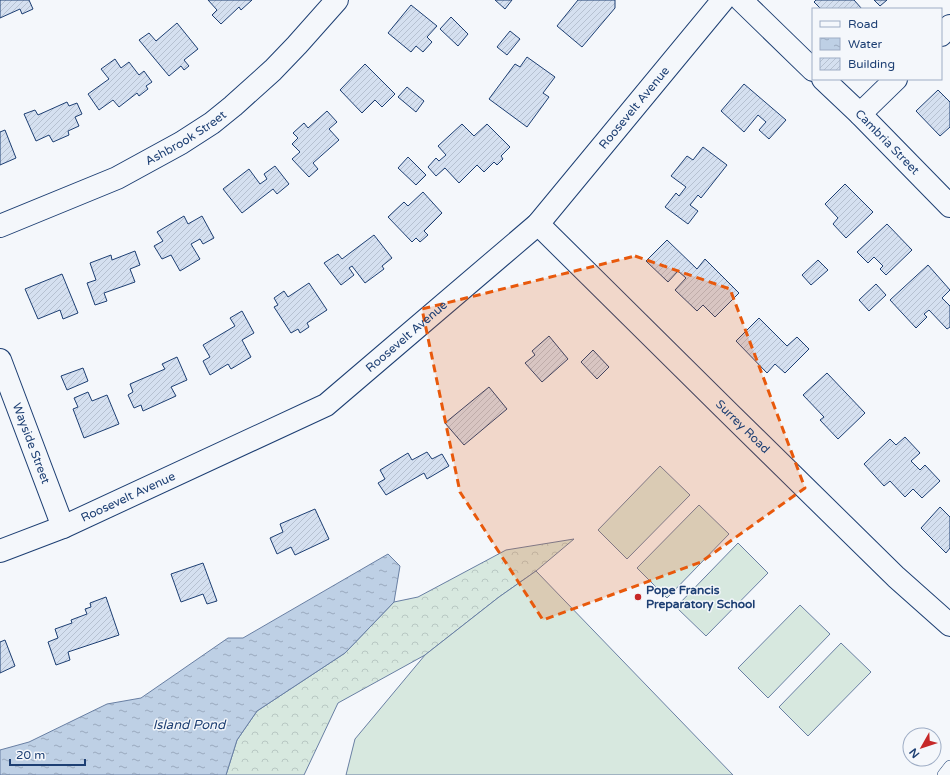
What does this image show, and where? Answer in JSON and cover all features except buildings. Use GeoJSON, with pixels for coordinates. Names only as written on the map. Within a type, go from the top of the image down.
{"type":"FeatureCollection","features":[{"type":"Feature","properties":{"kind":"street","name":"Ashbrook Street"},"geometry":{"type":"LineString","coordinates":[[0,226],[117,178],[181,143],[212,123],[272,70],[297,45],[337,0]]}},
{"type":"Feature","properties":{"kind":"street","name":"Roosevelt Avenue"},"geometry":{"type":"LineString","coordinates":[[0,551],[64,527],[326,405],[538,224],[723,0]]}},
{"type":"Feature","properties":{"kind":"street"},"geometry":{"type":"LineString","coordinates":[[741,0],[812,69]]}},
{"type":"Feature","properties":{"kind":"street"},"geometry":{"type":"LineString","coordinates":[[942,34],[950,26]]}},
{"type":"Feature","properties":{"kind":"street","name":"Cambria Street"},"geometry":{"type":"LineString","coordinates":[[824,80],[860,114],[950,206]]}},
{"type":"Feature","properties":{"kind":"street"},"geometry":{"type":"LineString","coordinates":[[860,114],[895,80]]}},
{"type":"Feature","properties":{"kind":"street","name":"Surrey Road"},"geometry":{"type":"LineString","coordinates":[[538,224],[885,566],[950,625]]}},
{"type":"Feature","properties":{"kind":"street","name":"Wayside Street"},"geometry":{"type":"LineString","coordinates":[[0,360],[64,527]]}},
{"type":"Feature","properties":{"kind":"lane"},"geometry":{"type":"LineString","coordinates":[[943,775],[950,766]]}},
{"type":"Feature","properties":{"kind":"highlighted area"},"geometry":{"type":"Polygon","coordinates":[[[635,256],[730,289],[805,488],[701,562],[543,620],[460,492],[422,309],[635,256]]]}},
{"type":"Feature","properties":{"kind":"green space"},"geometry":{"type":"Polygon","coordinates":[[[660,466],[690,495],[627,559],[598,530],[660,466]]]}},
{"type":"Feature","properties":{"kind":"green space"},"geometry":{"type":"Polygon","coordinates":[[[699,505],[729,534],[667,598],[637,568],[699,505]]]}},
{"type":"Feature","properties":{"kind":"green space"},"geometry":{"type":"Polygon","coordinates":[[[574,539],[536,571],[499,597],[425,655],[338,703],[304,775],[226,775],[237,740],[257,711],[345,653],[394,602],[418,597],[506,550],[574,539]]]}},
{"type":"Feature","properties":{"kind":"green space"},"geometry":{"type":"Polygon","coordinates":[[[738,543],[768,573],[706,636],[676,607],[738,543]]]}},
{"type":"Feature","properties":{"kind":"green space"},"geometry":{"type":"Polygon","coordinates":[[[536,571],[733,775],[346,775],[355,739],[425,655],[499,597],[536,571]]]}},
{"type":"Feature","properties":{"kind":"green space"},"geometry":{"type":"Polygon","coordinates":[[[800,605],[830,634],[768,698],[738,668],[800,605]]]}},
{"type":"Feature","properties":{"kind":"green space"},"geometry":{"type":"Polygon","coordinates":[[[841,643],[871,672],[808,736],[779,707],[841,643]]]}},
{"type":"Feature","properties":{"kind":"water","name":"Island Pond"},"geometry":{"type":"Polygon","coordinates":[[[388,554],[400,566],[394,602],[345,653],[257,711],[237,740],[226,775],[0,775],[0,750],[29,742],[107,704],[141,698],[228,638],[243,638],[388,554]]]}},
{"type":"Feature","properties":{"kind":"place","name":"Pope Francis Preparatory School"},"geometry":{"type":"Point","coordinates":[638,597]}}]}
